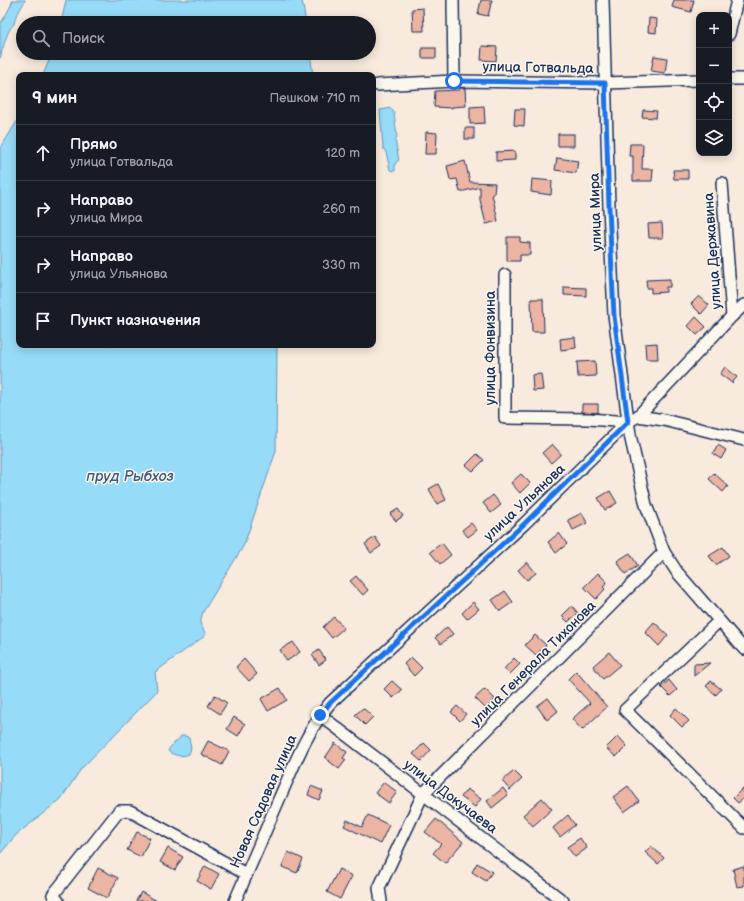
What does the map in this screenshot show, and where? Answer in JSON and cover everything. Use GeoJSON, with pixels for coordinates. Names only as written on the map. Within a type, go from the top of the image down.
{"type":"FeatureCollection","features":[{"type":"Feature","properties":{"kind":"street"},"geometry":{"type":"LineString","coordinates":[[453,0],[454,81]]}},
{"type":"Feature","properties":{"kind":"street","name":"улица Мира"},"geometry":{"type":"LineString","coordinates":[[603,0],[609,207],[614,316],[628,422],[646,505],[664,552],[677,572],[744,649]]}},
{"type":"Feature","properties":{"kind":"street"},"geometry":{"type":"LineString","coordinates":[[732,21],[737,0]]}},
{"type":"Feature","properties":{"kind":"street"},"geometry":{"type":"LineString","coordinates":[[732,79],[744,79]]}},
{"type":"Feature","properties":{"kind":"street","name":"улица Готвальда"},"geometry":{"type":"LineString","coordinates":[[377,85],[454,81],[605,83],[696,80]]}},
{"type":"Feature","properties":{"kind":"street","name":"улица Державина"},"geometry":{"type":"LineString","coordinates":[[722,183],[732,316]]}},
{"type":"Feature","properties":{"kind":"street","name":"улица Фонвизина"},"geometry":{"type":"LineString","coordinates":[[505,275],[505,418],[589,419],[628,422]]}},
{"type":"Feature","properties":{"kind":"street","name":"улица Ульянова"},"geometry":{"type":"LineString","coordinates":[[320,715],[330,703],[524,524],[628,422],[638,416],[732,316],[744,306]]}},
{"type":"Feature","properties":{"kind":"street"},"geometry":{"type":"LineString","coordinates":[[638,416],[664,420],[744,440]]}},
{"type":"Feature","properties":{"kind":"street","name":"улица Генерала Тихонова"},"geometry":{"type":"LineString","coordinates":[[423,794],[664,552]]}},
{"type":"Feature","properties":{"kind":"street"},"geometry":{"type":"LineString","coordinates":[[719,621],[625,710],[744,828]]}},
{"type":"Feature","properties":{"kind":"street","name":"улица Докучаева"},"geometry":{"type":"LineString","coordinates":[[320,715],[563,901]]}},
{"type":"Feature","properties":{"kind":"street","name":"Новая Садовая улица"},"geometry":{"type":"LineString","coordinates":[[235,901],[291,771],[308,735],[320,715]]}},
{"type":"Feature","properties":{"kind":"street"},"geometry":{"type":"LineString","coordinates":[[381,901],[379,888],[423,794]]}},
{"type":"Feature","properties":{"kind":"street"},"geometry":{"type":"LineString","coordinates":[[58,901],[53,895],[119,811],[130,811],[246,874]]}},
{"type":"Feature","properties":{"kind":"water"},"geometry":{"type":"Polygon","coordinates":[[[13,0],[25,0],[7,35],[0,58],[0,25],[13,0]]]}},
{"type":"Feature","properties":{"kind":"water"},"geometry":{"type":"Polygon","coordinates":[[[66,0],[302,0],[305,16],[63,16],[66,0]]]}},
{"type":"Feature","properties":{"kind":"water"},"geometry":{"type":"Polygon","coordinates":[[[49,60],[311,60],[313,72],[44,72],[49,60]]]}},
{"type":"Feature","properties":{"kind":"water"},"geometry":{"type":"Polygon","coordinates":[[[391,108],[394,113],[397,137],[395,140],[399,160],[395,164],[395,171],[390,170],[386,152],[383,148],[380,110],[391,108]]]}},
{"type":"Feature","properties":{"kind":"water","name":"пруд Рыбхоз"},"geometry":{"type":"Polygon","coordinates":[[[16,123],[16,348],[277,348],[276,451],[244,545],[203,612],[200,623],[206,635],[155,672],[157,691],[81,769],[61,799],[16,835],[0,854],[0,149],[16,123]]]}},
{"type":"Feature","properties":{"kind":"water"},"geometry":{"type":"Polygon","coordinates":[[[181,736],[186,736],[189,738],[191,748],[189,754],[178,756],[170,753],[168,751],[169,749],[181,736]]]}},
{"type":"Feature","properties":{"kind":"building"},"geometry":{"type":"Polygon","coordinates":[[[481,0],[492,0],[488,16],[478,14],[481,0]]]}},
{"type":"Feature","properties":{"kind":"building"},"geometry":{"type":"Polygon","coordinates":[[[674,0],[694,0],[691,12],[672,7],[674,0]]]}},
{"type":"Feature","properties":{"kind":"building"},"geometry":{"type":"Polygon","coordinates":[[[423,8],[424,31],[413,31],[412,9],[423,8]]]}},
{"type":"Feature","properties":{"kind":"building"},"geometry":{"type":"Polygon","coordinates":[[[649,18],[657,19],[656,33],[648,32],[649,18]]]}},
{"type":"Feature","properties":{"kind":"building"},"geometry":{"type":"Polygon","coordinates":[[[482,46],[497,47],[496,61],[481,60],[482,46]]]}},
{"type":"Feature","properties":{"kind":"building"},"geometry":{"type":"Polygon","coordinates":[[[422,48],[436,48],[436,58],[422,58],[422,48]]]}},
{"type":"Feature","properties":{"kind":"building"},"geometry":{"type":"Polygon","coordinates":[[[654,56],[667,58],[665,73],[651,71],[654,56]]]}},
{"type":"Feature","properties":{"kind":"building"},"geometry":{"type":"Polygon","coordinates":[[[459,88],[465,88],[466,106],[452,108],[434,107],[435,91],[459,90],[459,88]]]}},
{"type":"Feature","properties":{"kind":"building"},"geometry":{"type":"Polygon","coordinates":[[[484,106],[485,123],[470,124],[470,107],[484,106]]]}},
{"type":"Feature","properties":{"kind":"building"},"geometry":{"type":"Polygon","coordinates":[[[515,109],[525,109],[524,126],[514,125],[515,109]]]}},
{"type":"Feature","properties":{"kind":"building"},"geometry":{"type":"Polygon","coordinates":[[[643,110],[657,111],[656,118],[642,117],[643,110]]]}},
{"type":"Feature","properties":{"kind":"building"},"geometry":{"type":"Polygon","coordinates":[[[465,128],[474,128],[474,139],[465,139],[465,128]]]}},
{"type":"Feature","properties":{"kind":"building"},"geometry":{"type":"Polygon","coordinates":[[[426,132],[437,133],[436,154],[425,154],[426,132]]]}},
{"type":"Feature","properties":{"kind":"building"},"geometry":{"type":"Polygon","coordinates":[[[558,134],[574,134],[574,146],[558,146],[558,134]]]}},
{"type":"Feature","properties":{"kind":"building"},"geometry":{"type":"Polygon","coordinates":[[[630,144],[643,144],[642,169],[653,169],[652,181],[633,181],[633,156],[629,156],[630,144]]]}},
{"type":"Feature","properties":{"kind":"building"},"geometry":{"type":"Polygon","coordinates":[[[515,151],[515,160],[496,161],[496,152],[515,151]]]}},
{"type":"Feature","properties":{"kind":"building"},"geometry":{"type":"Polygon","coordinates":[[[557,158],[578,161],[576,173],[555,170],[557,158]]]}},
{"type":"Feature","properties":{"kind":"building"},"geometry":{"type":"Polygon","coordinates":[[[465,161],[470,182],[495,183],[494,194],[492,194],[498,221],[486,224],[480,200],[480,187],[460,192],[457,179],[450,180],[447,166],[465,161]]]}},
{"type":"Feature","properties":{"kind":"building"},"geometry":{"type":"Polygon","coordinates":[[[673,170],[688,170],[688,179],[674,179],[673,170]]]}},
{"type":"Feature","properties":{"kind":"building"},"geometry":{"type":"Polygon","coordinates":[[[532,179],[552,181],[551,195],[531,192],[532,179]]]}},
{"type":"Feature","properties":{"kind":"building"},"geometry":{"type":"Polygon","coordinates":[[[662,223],[663,238],[649,238],[648,224],[662,223]]]}},
{"type":"Feature","properties":{"kind":"building"},"geometry":{"type":"Polygon","coordinates":[[[507,237],[520,237],[520,242],[530,243],[530,255],[520,255],[520,261],[507,261],[507,237]]]}},
{"type":"Feature","properties":{"kind":"building"},"geometry":{"type":"Polygon","coordinates":[[[670,279],[670,287],[666,287],[666,292],[651,293],[651,288],[647,288],[646,280],[670,279]]]}},
{"type":"Feature","properties":{"kind":"building"},"geometry":{"type":"Polygon","coordinates":[[[564,287],[586,288],[586,296],[564,295],[564,287]]]}},
{"type":"Feature","properties":{"kind":"building"},"geometry":{"type":"Polygon","coordinates":[[[699,296],[709,305],[701,314],[691,304],[699,296]]]}},
{"type":"Feature","properties":{"kind":"building"},"geometry":{"type":"Polygon","coordinates":[[[531,299],[543,299],[544,332],[532,332],[531,299]]]}},
{"type":"Feature","properties":{"kind":"building"},"geometry":{"type":"Polygon","coordinates":[[[696,317],[706,327],[697,335],[688,326],[696,317]]]}},
{"type":"Feature","properties":{"kind":"building"},"geometry":{"type":"Polygon","coordinates":[[[575,337],[576,348],[561,350],[560,339],[575,337]]]}},
{"type":"Feature","properties":{"kind":"building"},"geometry":{"type":"Polygon","coordinates":[[[657,343],[658,359],[646,359],[645,344],[657,343]]]}},
{"type":"Feature","properties":{"kind":"building"},"geometry":{"type":"Polygon","coordinates":[[[595,361],[596,376],[578,377],[577,362],[595,361]]]}},
{"type":"Feature","properties":{"kind":"building"},"geometry":{"type":"Polygon","coordinates":[[[725,367],[737,377],[732,383],[720,374],[725,367]]]}},
{"type":"Feature","properties":{"kind":"building"},"geometry":{"type":"Polygon","coordinates":[[[541,374],[543,390],[533,391],[532,375],[541,374]]]}},
{"type":"Feature","properties":{"kind":"building"},"geometry":{"type":"Polygon","coordinates":[[[582,404],[598,404],[598,413],[582,412],[582,404]]]}},
{"type":"Feature","properties":{"kind":"building"},"geometry":{"type":"Polygon","coordinates":[[[552,444],[561,454],[551,463],[542,453],[552,444]]]}},
{"type":"Feature","properties":{"kind":"building"},"geometry":{"type":"Polygon","coordinates":[[[718,445],[726,450],[721,459],[713,454],[718,445]]]}},
{"type":"Feature","properties":{"kind":"building"},"geometry":{"type":"Polygon","coordinates":[[[477,454],[484,460],[473,471],[466,465],[477,454]]]}},
{"type":"Feature","properties":{"kind":"building"},"geometry":{"type":"Polygon","coordinates":[[[714,473],[728,486],[723,492],[709,479],[714,473]]]}},
{"type":"Feature","properties":{"kind":"building"},"geometry":{"type":"Polygon","coordinates":[[[521,474],[530,483],[520,493],[511,483],[521,474]]]}},
{"type":"Feature","properties":{"kind":"building"},"geometry":{"type":"Polygon","coordinates":[[[438,484],[446,500],[437,504],[429,489],[438,484]]]}},
{"type":"Feature","properties":{"kind":"building"},"geometry":{"type":"Polygon","coordinates":[[[610,491],[617,503],[605,510],[598,498],[610,491]]]}},
{"type":"Feature","properties":{"kind":"building"},"geometry":{"type":"Polygon","coordinates":[[[493,495],[501,505],[491,513],[483,503],[493,495]]]}},
{"type":"Feature","properties":{"kind":"building"},"geometry":{"type":"Polygon","coordinates":[[[398,509],[403,516],[396,521],[390,514],[398,509]]]}},
{"type":"Feature","properties":{"kind":"building"},"geometry":{"type":"Polygon","coordinates":[[[582,513],[587,523],[573,530],[568,520],[582,513]]]}},
{"type":"Feature","properties":{"kind":"building"},"geometry":{"type":"Polygon","coordinates":[[[471,523],[477,530],[468,537],[462,530],[471,523]]]}},
{"type":"Feature","properties":{"kind":"building"},"geometry":{"type":"Polygon","coordinates":[[[559,533],[567,544],[556,553],[548,542],[559,533]]]}},
{"type":"Feature","properties":{"kind":"building"},"geometry":{"type":"Polygon","coordinates":[[[375,537],[381,546],[371,553],[365,544],[375,537]]]}},
{"type":"Feature","properties":{"kind":"building"},"geometry":{"type":"Polygon","coordinates":[[[442,543],[451,555],[440,564],[430,552],[442,543]]]}},
{"type":"Feature","properties":{"kind":"building"},"geometry":{"type":"Polygon","coordinates":[[[723,547],[729,556],[716,565],[709,556],[723,547]]]}},
{"type":"Feature","properties":{"kind":"building"},"geometry":{"type":"Polygon","coordinates":[[[630,553],[638,566],[625,574],[617,561],[630,553]]]}},
{"type":"Feature","properties":{"kind":"building"},"geometry":{"type":"Polygon","coordinates":[[[527,562],[536,573],[527,580],[518,570],[527,562]]]}},
{"type":"Feature","properties":{"kind":"building"},"geometry":{"type":"Polygon","coordinates":[[[598,573],[607,582],[603,587],[605,589],[596,599],[584,587],[598,573]]]}},
{"type":"Feature","properties":{"kind":"building"},"geometry":{"type":"Polygon","coordinates":[[[356,576],[368,590],[363,595],[350,581],[356,576]]]}},
{"type":"Feature","properties":{"kind":"building"},"geometry":{"type":"Polygon","coordinates":[[[505,591],[513,602],[500,611],[492,600],[505,591]]]}},
{"type":"Feature","properties":{"kind":"building"},"geometry":{"type":"Polygon","coordinates":[[[473,602],[479,609],[467,619],[462,613],[473,602]]]}},
{"type":"Feature","properties":{"kind":"building"},"geometry":{"type":"Polygon","coordinates":[[[572,606],[578,613],[568,622],[562,616],[572,606]]]}},
{"type":"Feature","properties":{"kind":"building"},"geometry":{"type":"Polygon","coordinates":[[[334,617],[344,628],[332,638],[323,627],[334,617]]]}},
{"type":"Feature","properties":{"kind":"building"},"geometry":{"type":"Polygon","coordinates":[[[654,622],[668,635],[659,646],[645,632],[654,622]]]}},
{"type":"Feature","properties":{"kind":"building"},"geometry":{"type":"Polygon","coordinates":[[[447,627],[453,634],[441,644],[435,638],[447,627]]]}},
{"type":"Feature","properties":{"kind":"building"},"geometry":{"type":"Polygon","coordinates":[[[535,635],[546,645],[536,655],[525,645],[535,635]]]}},
{"type":"Feature","properties":{"kind":"building"},"geometry":{"type":"Polygon","coordinates":[[[293,642],[300,652],[287,661],[280,650],[293,642]]]}},
{"type":"Feature","properties":{"kind":"building"},"geometry":{"type":"Polygon","coordinates":[[[319,650],[326,660],[319,665],[312,655],[319,650]]]}},
{"type":"Feature","properties":{"kind":"building"},"geometry":{"type":"Polygon","coordinates":[[[609,652],[620,665],[603,679],[593,666],[609,652]]]}},
{"type":"Feature","properties":{"kind":"building"},"geometry":{"type":"Polygon","coordinates":[[[411,657],[422,668],[414,676],[404,664],[411,657]]]}},
{"type":"Feature","properties":{"kind":"building"},"geometry":{"type":"Polygon","coordinates":[[[514,658],[520,664],[510,674],[504,669],[514,658]]]}},
{"type":"Feature","properties":{"kind":"building"},"geometry":{"type":"Polygon","coordinates":[[[244,659],[257,674],[249,681],[236,667],[244,659]]]}},
{"type":"Feature","properties":{"kind":"building"},"geometry":{"type":"Polygon","coordinates":[[[710,663],[694,676],[694,664],[710,663]]]}},
{"type":"Feature","properties":{"kind":"building"},"geometry":{"type":"Polygon","coordinates":[[[576,671],[607,707],[582,730],[572,719],[590,703],[568,679],[576,671]]]}},
{"type":"Feature","properties":{"kind":"building"},"geometry":{"type":"Polygon","coordinates":[[[669,680],[677,690],[670,696],[661,687],[669,680]]]}},
{"type":"Feature","properties":{"kind":"building"},"geometry":{"type":"Polygon","coordinates":[[[392,681],[402,690],[393,698],[384,689],[392,681]]]}},
{"type":"Feature","properties":{"kind":"building"},"geometry":{"type":"Polygon","coordinates":[[[711,681],[721,689],[716,695],[706,686],[711,681]]]}},
{"type":"Feature","properties":{"kind":"building"},"geometry":{"type":"Polygon","coordinates":[[[280,688],[287,700],[268,711],[261,699],[280,688]]]}},
{"type":"Feature","properties":{"kind":"building"},"geometry":{"type":"Polygon","coordinates":[[[485,689],[495,699],[486,709],[475,698],[485,689]]]}},
{"type":"Feature","properties":{"kind":"building"},"geometry":{"type":"Polygon","coordinates":[[[215,695],[227,703],[220,714],[208,706],[215,695]]]}},
{"type":"Feature","properties":{"kind":"building"},"geometry":{"type":"Polygon","coordinates":[[[548,698],[558,711],[547,720],[537,706],[548,698]]]}},
{"type":"Feature","properties":{"kind":"building"},"geometry":{"type":"Polygon","coordinates":[[[457,706],[466,714],[460,721],[451,712],[457,706]]]}},
{"type":"Feature","properties":{"kind":"building"},"geometry":{"type":"Polygon","coordinates":[[[363,708],[373,717],[365,725],[355,715],[363,708]]]}},
{"type":"Feature","properties":{"kind":"building"},"geometry":{"type":"Polygon","coordinates":[[[676,708],[689,721],[682,727],[670,715],[676,708]]]}},
{"type":"Feature","properties":{"kind":"building"},"geometry":{"type":"Polygon","coordinates":[[[234,717],[245,724],[238,736],[227,729],[234,717]]]}},
{"type":"Feature","properties":{"kind":"building"},"geometry":{"type":"Polygon","coordinates":[[[618,736],[627,746],[616,757],[606,748],[618,736]]]}},
{"type":"Feature","properties":{"kind":"building"},"geometry":{"type":"Polygon","coordinates":[[[208,741],[229,751],[222,765],[201,754],[208,741]]]}},
{"type":"Feature","properties":{"kind":"building"},"geometry":{"type":"Polygon","coordinates":[[[335,743],[347,752],[343,758],[346,760],[339,769],[325,758],[335,743]]]}},
{"type":"Feature","properties":{"kind":"building"},"geometry":{"type":"Polygon","coordinates":[[[424,743],[431,750],[421,761],[413,754],[424,743]]]}},
{"type":"Feature","properties":{"kind":"building"},"geometry":{"type":"Polygon","coordinates":[[[514,771],[522,779],[510,790],[502,781],[514,771]]]}},
{"type":"Feature","properties":{"kind":"building"},"geometry":{"type":"Polygon","coordinates":[[[384,782],[397,792],[389,803],[375,793],[384,782]]]}},
{"type":"Feature","properties":{"kind":"building"},"geometry":{"type":"Polygon","coordinates":[[[311,786],[323,791],[319,800],[308,795],[311,786]]]}},
{"type":"Feature","properties":{"kind":"building"},"geometry":{"type":"Polygon","coordinates":[[[628,786],[639,801],[624,812],[613,797],[628,786]]]}},
{"type":"Feature","properties":{"kind":"building"},"geometry":{"type":"Polygon","coordinates":[[[744,787],[744,798],[738,803],[733,798],[744,787]]]}},
{"type":"Feature","properties":{"kind":"building"},"geometry":{"type":"Polygon","coordinates":[[[503,788],[508,795],[492,808],[487,801],[503,788]]]}},
{"type":"Feature","properties":{"kind":"building"},"geometry":{"type":"Polygon","coordinates":[[[467,789],[481,799],[475,807],[461,797],[467,789]]]}},
{"type":"Feature","properties":{"kind":"building"},"geometry":{"type":"Polygon","coordinates":[[[542,798],[552,809],[533,826],[523,815],[542,798]]]}},
{"type":"Feature","properties":{"kind":"building"},"geometry":{"type":"Polygon","coordinates":[[[368,815],[389,825],[380,844],[344,826],[347,820],[362,827],[368,815]]]}},
{"type":"Feature","properties":{"kind":"building"},"geometry":{"type":"Polygon","coordinates":[[[568,815],[575,825],[560,837],[553,828],[568,815]]]}},
{"type":"Feature","properties":{"kind":"building"},"geometry":{"type":"Polygon","coordinates":[[[436,819],[463,842],[445,863],[433,853],[441,844],[425,832],[436,819]]]}},
{"type":"Feature","properties":{"kind":"building"},"geometry":{"type":"Polygon","coordinates":[[[137,832],[150,838],[141,857],[127,850],[137,832]]]}},
{"type":"Feature","properties":{"kind":"building"},"geometry":{"type":"Polygon","coordinates":[[[580,838],[587,848],[575,857],[567,847],[580,838]]]}},
{"type":"Feature","properties":{"kind":"building"},"geometry":{"type":"Polygon","coordinates":[[[651,846],[664,858],[658,864],[645,852],[651,846]]]}},
{"type":"Feature","properties":{"kind":"building"},"geometry":{"type":"Polygon","coordinates":[[[168,848],[183,857],[175,870],[160,862],[168,848]]]}},
{"type":"Feature","properties":{"kind":"building"},"geometry":{"type":"Polygon","coordinates":[[[288,852],[303,859],[297,873],[282,867],[288,852]]]}},
{"type":"Feature","properties":{"kind":"building"},"geometry":{"type":"Polygon","coordinates":[[[477,863],[492,872],[486,881],[472,872],[477,863]]]}},
{"type":"Feature","properties":{"kind":"building"},"geometry":{"type":"Polygon","coordinates":[[[205,866],[219,874],[211,889],[197,881],[205,866]]]}},
{"type":"Feature","properties":{"kind":"building"},"geometry":{"type":"Polygon","coordinates":[[[744,866],[744,886],[737,887],[733,869],[744,866]]]}},
{"type":"Feature","properties":{"kind":"building"},"geometry":{"type":"Polygon","coordinates":[[[98,868],[118,878],[107,898],[88,888],[98,868]]]}},
{"type":"Feature","properties":{"kind":"building"},"geometry":{"type":"Polygon","coordinates":[[[339,869],[352,876],[340,899],[327,892],[339,869]]]}},
{"type":"Feature","properties":{"kind":"building"},"geometry":{"type":"Polygon","coordinates":[[[141,892],[157,901],[136,901],[141,892]]]}},
{"type":"Feature","properties":{"kind":"route"},"geometry":{"type":"LineString","coordinates":[[320,715],[330,703],[524,524],[628,422],[614,316],[605,83],[454,81]]}}]}
